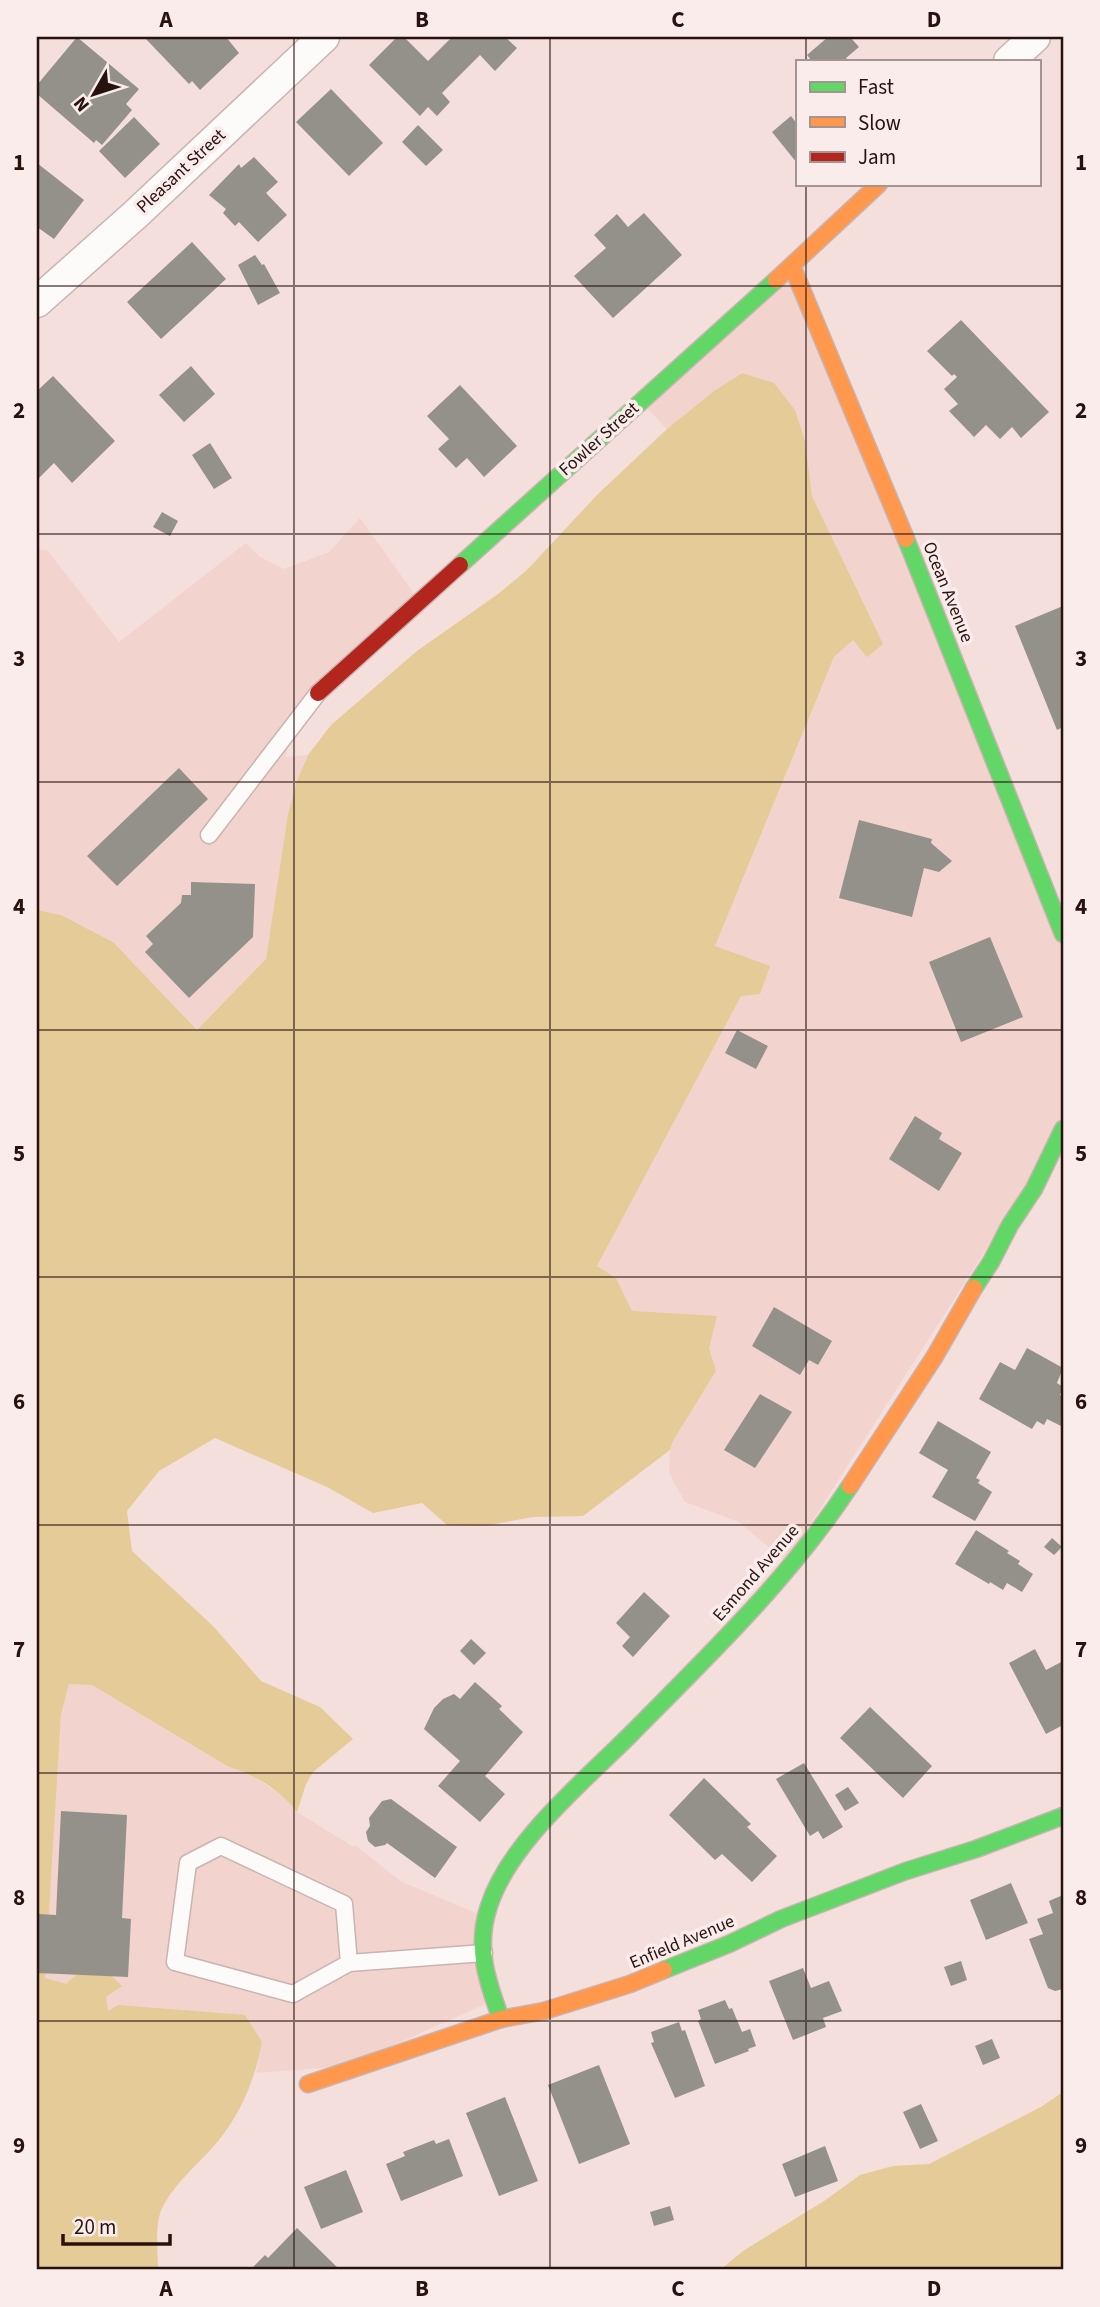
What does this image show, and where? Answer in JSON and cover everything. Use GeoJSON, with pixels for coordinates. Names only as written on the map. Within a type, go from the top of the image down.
{"type":"FeatureCollection","features":[{"type":"Feature","properties":{"kind":"street","name":"Pleasant Street"},"geometry":{"type":"LineString","coordinates":[[37,302],[136,214],[324,37]]}},
{"type":"Feature","properties":{"kind":"street"},"geometry":{"type":"LineString","coordinates":[[1010,60],[1035,37]]}},
{"type":"Feature","properties":{"kind":"street","name":"Fowler Street"},"geometry":{"type":"LineString","coordinates":[[318,693],[792,266],[877,186]]}},
{"type":"Feature","properties":{"kind":"street","name":"Ocean Avenue"},"geometry":{"type":"LineString","coordinates":[[792,266],[939,620],[1063,934]]}},
{"type":"Feature","properties":{"kind":"street","name":"Esmond Avenue"},"geometry":{"type":"LineString","coordinates":[[501,2019],[484,1971],[484,1927],[489,1905],[509,1864],[543,1823],[718,1646],[800,1553],[838,1505],[935,1356],[1010,1225],[1034,1189],[1063,1129]]}},
{"type":"Feature","properties":{"kind":"street","name":"Enfield Avenue"},"geometry":{"type":"LineString","coordinates":[[308,2084],[501,2019],[544,2011],[630,1984],[729,1944],[781,1919],[906,1871],[976,1849],[1063,1816]]}},
{"type":"Feature","properties":{"kind":"lane"},"geometry":{"type":"LineString","coordinates":[[209,835],[318,693]]}},
{"type":"Feature","properties":{"kind":"lane"},"geometry":{"type":"LineString","coordinates":[[349,1963],[344,1904],[221,1846],[188,1863],[175,1962],[293,1994],[349,1963],[484,1953]]}},
{"type":"Feature","properties":{"kind":"shaded area"},"geometry":{"type":"Polygon","coordinates":[[[791,278],[1063,945],[1063,1129],[786,1562],[739,1522],[685,1502],[669,1473],[670,1450],[716,1371],[709,1348],[632,1311],[616,1278],[597,1266],[741,995],[715,946],[834,657],[853,640],[882,644],[812,496],[805,441],[741,373],[667,429],[642,403],[791,278]]]}},
{"type":"Feature","properties":{"kind":"shaded area"},"geometry":{"type":"Polygon","coordinates":[[[742,373],[774,383],[795,410],[805,441],[812,496],[883,644],[867,657],[853,640],[834,657],[715,946],[770,966],[760,994],[741,996],[597,1266],[616,1278],[632,1311],[717,1316],[709,1348],[716,1371],[670,1450],[583,1516],[533,1517],[484,1526],[447,1525],[422,1503],[373,1513],[327,1487],[215,1438],[159,1471],[127,1511],[132,1551],[213,1626],[261,1681],[320,1707],[353,1739],[313,1772],[297,1812],[267,1784],[229,1767],[92,1685],[69,1684],[61,1714],[45,1978],[66,1984],[94,1959],[122,1986],[106,1997],[108,2011],[118,2005],[245,2015],[262,2042],[256,2069],[234,2118],[219,2140],[182,2179],[163,2206],[157,2229],[158,2270],[37,2270],[37,910],[61,915],[113,942],[197,1030],[266,959],[288,814],[297,781],[308,755],[331,725],[417,651],[498,594],[527,570],[598,494],[667,429],[714,391],[742,373]]]}},
{"type":"Feature","properties":{"kind":"shaded area"},"geometry":{"type":"Polygon","coordinates":[[[360,518],[421,603],[306,709],[293,733],[285,757],[308,755],[288,814],[266,959],[197,1030],[113,942],[61,915],[37,910],[37,549],[47,550],[119,642],[246,543],[260,557],[284,569],[329,552],[360,518]]]}},
{"type":"Feature","properties":{"kind":"shaded area"},"geometry":{"type":"Polygon","coordinates":[[[69,1684],[92,1685],[229,1767],[250,1774],[286,1798],[297,1812],[356,1846],[402,1882],[483,1916],[492,2001],[347,2066],[256,2073],[262,2042],[107,2011],[105,1997],[45,1978],[61,1714],[69,1684]]]}},
{"type":"Feature","properties":{"kind":"shaded area"},"geometry":{"type":"Polygon","coordinates":[[[1063,2092],[1063,2270],[720,2270],[743,2251],[824,2201],[860,2175],[893,2166],[929,2164],[1041,2107],[1063,2092]]]}},
{"type":"Feature","properties":{"kind":"building"},"geometry":{"type":"Polygon","coordinates":[[[77,37],[139,89],[126,104],[132,110],[102,145],[96,140],[94,143],[37,94],[37,85],[77,37]]]}},
{"type":"Feature","properties":{"kind":"building"},"geometry":{"type":"Polygon","coordinates":[[[226,37],[239,53],[200,90],[192,81],[189,84],[145,38],[226,37]]]}},
{"type":"Feature","properties":{"kind":"building"},"geometry":{"type":"Polygon","coordinates":[[[397,37],[404,37],[428,61],[452,37],[505,37],[517,48],[495,71],[480,55],[442,93],[450,102],[437,116],[428,107],[420,116],[369,65],[397,37]]]}},
{"type":"Feature","properties":{"kind":"building"},"geometry":{"type":"Polygon","coordinates":[[[828,37],[850,37],[859,47],[846,58],[848,60],[811,60],[807,55],[828,37]]]}},
{"type":"Feature","properties":{"kind":"building"},"geometry":{"type":"Polygon","coordinates":[[[331,89],[383,143],[349,176],[296,122],[331,89]]]}},
{"type":"Feature","properties":{"kind":"building"},"geometry":{"type":"Polygon","coordinates":[[[791,116],[796,123],[796,162],[772,132],[791,116]]]}},
{"type":"Feature","properties":{"kind":"building"},"geometry":{"type":"Polygon","coordinates":[[[134,117],[160,144],[125,178],[99,151],[134,117]]]}},
{"type":"Feature","properties":{"kind":"building"},"geometry":{"type":"Polygon","coordinates":[[[418,125],[443,150],[426,166],[402,142],[418,125]]]}},
{"type":"Feature","properties":{"kind":"building"},"geometry":{"type":"Polygon","coordinates":[[[254,157],[278,182],[266,193],[287,215],[258,242],[239,222],[235,226],[223,213],[226,209],[209,195],[239,164],[241,168],[254,157]]]}},
{"type":"Feature","properties":{"kind":"building"},"geometry":{"type":"Polygon","coordinates":[[[37,163],[84,200],[54,239],[37,227],[37,163]]]}},
{"type":"Feature","properties":{"kind":"building"},"geometry":{"type":"Polygon","coordinates":[[[644,213],[682,255],[613,318],[574,276],[606,248],[594,235],[617,214],[628,227],[644,213]]]}},
{"type":"Feature","properties":{"kind":"building"},"geometry":{"type":"Polygon","coordinates":[[[192,242],[226,279],[161,339],[127,302],[192,242]]]}},
{"type":"Feature","properties":{"kind":"building"},"geometry":{"type":"Polygon","coordinates":[[[255,255],[262,265],[264,264],[280,293],[258,305],[238,265],[255,255]]]}},
{"type":"Feature","properties":{"kind":"building"},"geometry":{"type":"Polygon","coordinates":[[[961,320],[1049,412],[1021,438],[1012,427],[1000,439],[986,425],[974,437],[949,411],[958,404],[944,389],[957,377],[954,374],[952,376],[927,351],[961,320]]]}},
{"type":"Feature","properties":{"kind":"building"},"geometry":{"type":"Polygon","coordinates":[[[191,366],[215,394],[184,422],[159,395],[191,366]]]}},
{"type":"Feature","properties":{"kind":"building"},"geometry":{"type":"Polygon","coordinates":[[[53,376],[115,441],[72,483],[54,463],[37,480],[37,391],[53,376]]]}},
{"type":"Feature","properties":{"kind":"building"},"geometry":{"type":"Polygon","coordinates":[[[460,385],[517,446],[484,477],[467,458],[456,468],[438,449],[449,439],[427,416],[460,385]]]}},
{"type":"Feature","properties":{"kind":"building"},"geometry":{"type":"Polygon","coordinates":[[[210,443],[232,478],[214,489],[192,455],[210,443]]]}},
{"type":"Feature","properties":{"kind":"building"},"geometry":{"type":"Polygon","coordinates":[[[162,512],[178,521],[170,536],[153,527],[162,512]]]}},
{"type":"Feature","properties":{"kind":"building"},"geometry":{"type":"Polygon","coordinates":[[[1063,606],[1063,727],[1057,730],[1015,626],[1063,606]]]}},
{"type":"Feature","properties":{"kind":"building"},"geometry":{"type":"Polygon","coordinates":[[[179,768],[208,799],[117,886],[87,856],[179,768]]]}},
{"type":"Feature","properties":{"kind":"building"},"geometry":{"type":"Polygon","coordinates":[[[859,820],[932,839],[931,843],[952,861],[939,872],[924,868],[912,917],[839,898],[859,820]]]}},
{"type":"Feature","properties":{"kind":"building"},"geometry":{"type":"Polygon","coordinates":[[[191,882],[255,884],[253,937],[189,998],[145,952],[153,944],[146,936],[181,903],[182,895],[191,895],[191,882]]]}},
{"type":"Feature","properties":{"kind":"building"},"geometry":{"type":"Polygon","coordinates":[[[990,937],[1023,1017],[961,1042],[929,962],[990,937]]]}},
{"type":"Feature","properties":{"kind":"building"},"geometry":{"type":"Polygon","coordinates":[[[737,1030],[768,1046],[756,1069],[725,1053],[737,1030]]]}},
{"type":"Feature","properties":{"kind":"building"},"geometry":{"type":"Polygon","coordinates":[[[915,1116],[942,1133],[939,1139],[962,1153],[939,1191],[889,1159],[915,1116]]]}},
{"type":"Feature","properties":{"kind":"building"},"geometry":{"type":"Polygon","coordinates":[[[774,1307],[832,1341],[818,1365],[809,1360],[800,1375],[752,1346],[774,1307]]]}},
{"type":"Feature","properties":{"kind":"building"},"geometry":{"type":"Polygon","coordinates":[[[1027,1348],[1063,1368],[1057,1383],[1063,1387],[1060,1395],[1063,1397],[1061,1426],[1047,1419],[1044,1425],[1037,1421],[1032,1429],[979,1399],[1000,1362],[1015,1370],[1027,1348]]]}},
{"type":"Feature","properties":{"kind":"building"},"geometry":{"type":"Polygon","coordinates":[[[760,1394],[792,1412],[755,1468],[724,1450],[760,1394]]]}},
{"type":"Feature","properties":{"kind":"building"},"geometry":{"type":"Polygon","coordinates":[[[938,1421],[991,1452],[976,1478],[980,1480],[978,1483],[992,1492],[975,1521],[932,1497],[948,1470],[919,1453],[938,1421]]]}},
{"type":"Feature","properties":{"kind":"building"},"geometry":{"type":"Polygon","coordinates":[[[976,1530],[1009,1551],[1007,1553],[1020,1561],[1018,1564],[1033,1574],[1022,1592],[1007,1583],[1003,1590],[955,1564],[976,1530]]]}},
{"type":"Feature","properties":{"kind":"building"},"geometry":{"type":"Polygon","coordinates":[[[1052,1538],[1062,1547],[1054,1555],[1044,1547],[1052,1538]]]}},
{"type":"Feature","properties":{"kind":"building"},"geometry":{"type":"Polygon","coordinates":[[[644,1592],[670,1616],[633,1657],[622,1646],[630,1637],[616,1623],[644,1592]]]}},
{"type":"Feature","properties":{"kind":"building"},"geometry":{"type":"Polygon","coordinates":[[[471,1639],[486,1653],[474,1665],[460,1651],[471,1639]]]}},
{"type":"Feature","properties":{"kind":"building"},"geometry":{"type":"Polygon","coordinates":[[[1035,1649],[1046,1670],[1063,1661],[1063,1725],[1046,1734],[1009,1663],[1035,1649]]]}},
{"type":"Feature","properties":{"kind":"building"},"geometry":{"type":"Polygon","coordinates":[[[475,1682],[502,1706],[499,1709],[523,1732],[485,1776],[505,1794],[480,1822],[438,1786],[460,1761],[424,1729],[434,1708],[443,1699],[454,1694],[460,1699],[475,1682]]]}},
{"type":"Feature","properties":{"kind":"building"},"geometry":{"type":"Polygon","coordinates":[[[870,1707],[932,1766],[903,1798],[840,1738],[870,1707]]]}},
{"type":"Feature","properties":{"kind":"building"},"geometry":{"type":"Polygon","coordinates":[[[804,1763],[843,1827],[823,1839],[818,1831],[810,1836],[776,1779],[804,1763]]]}},
{"type":"Feature","properties":{"kind":"building"},"geometry":{"type":"Polygon","coordinates":[[[704,1778],[751,1824],[747,1827],[777,1856],[752,1882],[722,1854],[715,1860],[669,1815],[704,1778]]]}},
{"type":"Feature","properties":{"kind":"building"},"geometry":{"type":"Polygon","coordinates":[[[848,1787],[859,1803],[845,1811],[835,1795],[848,1787]]]}},
{"type":"Feature","properties":{"kind":"building"},"geometry":{"type":"Polygon","coordinates":[[[391,1799],[457,1847],[435,1878],[387,1843],[375,1847],[368,1841],[366,1832],[370,1826],[369,1818],[382,1801],[391,1799]]]}},
{"type":"Feature","properties":{"kind":"building"},"geometry":{"type":"Polygon","coordinates":[[[61,1811],[127,1815],[122,1918],[131,1919],[128,1977],[37,1973],[39,1914],[56,1915],[61,1811]]]}},
{"type":"Feature","properties":{"kind":"building"},"geometry":{"type":"Polygon","coordinates":[[[1011,1883],[1028,1923],[986,1940],[970,1900],[1011,1883]]]}},
{"type":"Feature","properties":{"kind":"building"},"geometry":{"type":"Polygon","coordinates":[[[1063,1895],[1063,1989],[1055,1991],[1048,1988],[1029,1939],[1043,1934],[1037,1919],[1053,1913],[1049,1901],[1063,1895]]]}},
{"type":"Feature","properties":{"kind":"building"},"geometry":{"type":"Polygon","coordinates":[[[961,1961],[967,1980],[951,1986],[944,1967],[961,1961]]]}},
{"type":"Feature","properties":{"kind":"building"},"geometry":{"type":"Polygon","coordinates":[[[803,1968],[811,1988],[829,1981],[842,2011],[823,2018],[826,2027],[793,2040],[769,1981],[803,1968]]]}},
{"type":"Feature","properties":{"kind":"building"},"geometry":{"type":"Polygon","coordinates":[[[725,2000],[729,2009],[732,2008],[742,2032],[750,2029],[756,2046],[715,2064],[698,2021],[701,2019],[698,2010],[725,2000]]]}},
{"type":"Feature","properties":{"kind":"building"},"geometry":{"type":"Polygon","coordinates":[[[679,2022],[682,2031],[685,2030],[705,2086],[675,2098],[651,2043],[654,2042],[651,2032],[679,2022]]]}},
{"type":"Feature","properties":{"kind":"building"},"geometry":{"type":"Polygon","coordinates":[[[992,2039],[1000,2058],[983,2065],[975,2046],[992,2039]]]}},
{"type":"Feature","properties":{"kind":"building"},"geometry":{"type":"Polygon","coordinates":[[[599,2065],[630,2144],[579,2164],[548,2085],[599,2065]]]}},
{"type":"Feature","properties":{"kind":"building"},"geometry":{"type":"Polygon","coordinates":[[[505,2097],[538,2181],[499,2196],[466,2113],[505,2097]]]}},
{"type":"Feature","properties":{"kind":"building"},"geometry":{"type":"Polygon","coordinates":[[[921,2104],[938,2141],[920,2149],[903,2112],[921,2104]]]}},
{"type":"Feature","properties":{"kind":"building"},"geometry":{"type":"Polygon","coordinates":[[[449,2139],[463,2176],[401,2201],[386,2164],[405,2156],[403,2152],[434,2140],[436,2144],[449,2139]]]}},
{"type":"Feature","properties":{"kind":"building"},"geometry":{"type":"Polygon","coordinates":[[[825,2146],[838,2181],[795,2197],[782,2164],[825,2146]]]}},
{"type":"Feature","properties":{"kind":"building"},"geometry":{"type":"Polygon","coordinates":[[[346,2170],[363,2212],[321,2229],[304,2187],[346,2170]]]}},
{"type":"Feature","properties":{"kind":"building"},"geometry":{"type":"Polygon","coordinates":[[[670,2206],[674,2220],[654,2226],[650,2212],[670,2206]]]}},
{"type":"Feature","properties":{"kind":"building"},"geometry":{"type":"Polygon","coordinates":[[[297,2228],[340,2270],[250,2270],[265,2255],[268,2258],[297,2228]]]}},
{"type":"Feature","properties":{"kind":"traffic: fast"},"geometry":{"type":"LineString","coordinates":[[460,565],[776,280]]}},
{"type":"Feature","properties":{"kind":"traffic: fast"},"geometry":{"type":"LineString","coordinates":[[906,539],[1063,934]]}},
{"type":"Feature","properties":{"kind":"traffic: fast"},"geometry":{"type":"LineString","coordinates":[[974,1288],[1034,1189],[1063,1129]]}},
{"type":"Feature","properties":{"kind":"traffic: fast"},"geometry":{"type":"LineString","coordinates":[[501,2019],[487,1977],[483,1936],[489,1906],[513,1859],[570,1793],[746,1616],[801,1553],[850,1486]]}},
{"type":"Feature","properties":{"kind":"traffic: fast"},"geometry":{"type":"LineString","coordinates":[[664,1970],[729,1944],[781,1919],[906,1871],[976,1849],[1063,1816]]}},
{"type":"Feature","properties":{"kind":"traffic: slow"},"geometry":{"type":"LineString","coordinates":[[776,280],[877,186]]}},
{"type":"Feature","properties":{"kind":"traffic: slow"},"geometry":{"type":"LineString","coordinates":[[792,266],[906,539]]}},
{"type":"Feature","properties":{"kind":"traffic: slow"},"geometry":{"type":"LineString","coordinates":[[850,1486],[935,1356],[974,1288]]}},
{"type":"Feature","properties":{"kind":"traffic: slow"},"geometry":{"type":"LineString","coordinates":[[308,2084],[501,2019],[544,2011],[630,1984],[664,1970]]}},
{"type":"Feature","properties":{"kind":"traffic: jam"},"geometry":{"type":"LineString","coordinates":[[318,693],[460,565]]}}]}
